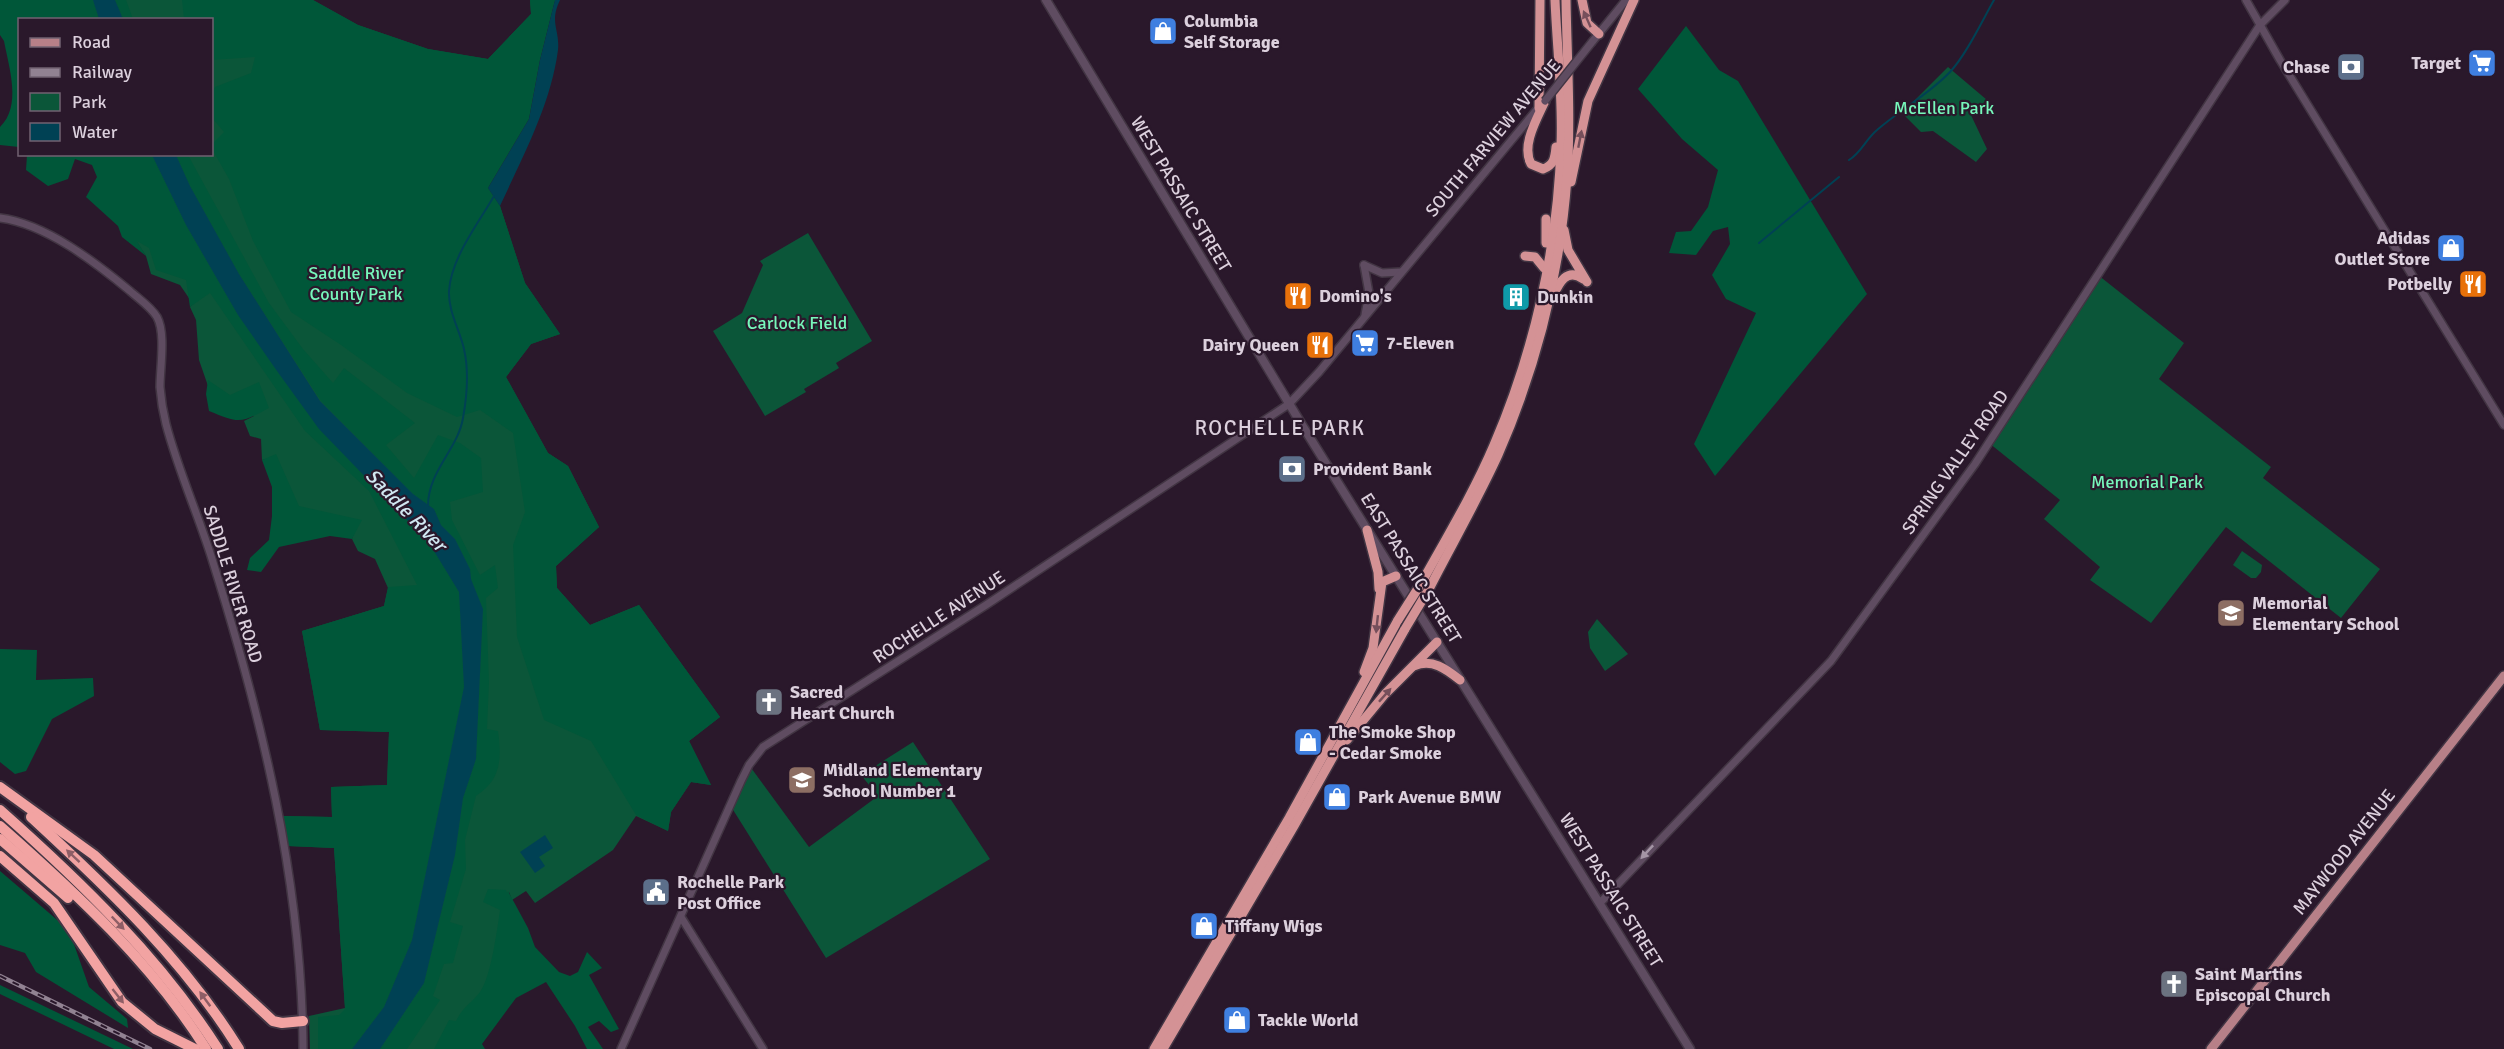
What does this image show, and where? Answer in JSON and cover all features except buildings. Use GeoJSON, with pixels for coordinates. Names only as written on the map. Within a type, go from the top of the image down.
{"type":"FeatureCollection","features":[{"type":"Feature","properties":{"kind":"highway"},"geometry":{"type":"LineString","coordinates":[[1540,0],[1542,104],[1528,151],[1531,164],[1536,168],[1543,169],[1553,163],[1562,115]]}},
{"type":"Feature","properties":{"kind":"highway"},"geometry":{"type":"LineString","coordinates":[[1496,450],[1523,364],[1545,271],[1559,178],[1562,115],[1555,0]]}},
{"type":"Feature","properties":{"kind":"highway"},"geometry":{"type":"LineString","coordinates":[[1163,1049],[1405,629],[1425,585],[1483,479],[1528,376],[1547,309],[1566,195],[1569,115],[1566,0]]}},
{"type":"Feature","properties":{"kind":"highway"},"geometry":{"type":"LineString","coordinates":[[1582,0],[1587,23],[1599,34]]}},
{"type":"Feature","properties":{"kind":"highway"},"geometry":{"type":"LineString","coordinates":[[1566,195],[1572,178],[1588,100],[1634,0]]}},
{"type":"Feature","properties":{"kind":"highway"},"geometry":{"type":"LineString","coordinates":[[1547,309],[1560,280],[1566,276],[1579,276],[1587,282],[1568,250],[1564,238],[1563,215]]}},
{"type":"Feature","properties":{"kind":"highway"},"geometry":{"type":"LineString","coordinates":[[1545,271],[1546,219]]}},
{"type":"Feature","properties":{"kind":"highway"},"geometry":{"type":"LineString","coordinates":[[1525,256],[1535,257],[1545,271]]}},
{"type":"Feature","properties":{"kind":"highway"},"geometry":{"type":"LineString","coordinates":[[1337,732],[1373,648],[1379,591],[1378,572],[1367,530]]}},
{"type":"Feature","properties":{"kind":"highway"},"geometry":{"type":"LineString","coordinates":[[1379,591],[1382,582],[1396,576]]}},
{"type":"Feature","properties":{"kind":"highway"},"geometry":{"type":"LineString","coordinates":[[1154,1049],[1337,732],[1398,620],[1425,585]]}},
{"type":"Feature","properties":{"kind":"highway"},"geometry":{"type":"LineString","coordinates":[[1335,752],[1409,669],[1437,642]]}},
{"type":"Feature","properties":{"kind":"highway"},"geometry":{"type":"LineString","coordinates":[[1409,669],[1420,663],[1428,663],[1437,665],[1460,680]]}},
{"type":"Feature","properties":{"kind":"highway"},"geometry":{"type":"LineString","coordinates":[[0,788],[94,855],[273,1021],[282,1023],[303,1021]]}},
{"type":"Feature","properties":{"kind":"highway"},"geometry":{"type":"LineString","coordinates":[[0,788],[86,868],[149,932],[201,993],[238,1048]]}},
{"type":"Feature","properties":{"kind":"highway"},"geometry":{"type":"LineString","coordinates":[[0,810],[74,878],[130,937],[183,999],[218,1049]]}},
{"type":"Feature","properties":{"kind":"highway"},"geometry":{"type":"LineString","coordinates":[[0,826],[78,897],[128,948],[190,1025],[206,1049]]}},
{"type":"Feature","properties":{"kind":"highway"},"geometry":{"type":"LineString","coordinates":[[0,839],[128,948]]}},
{"type":"Feature","properties":{"kind":"highway"},"geometry":{"type":"LineString","coordinates":[[0,856],[54,903],[122,1002],[155,1029],[195,1049]]}},
{"type":"Feature","properties":{"kind":"main road","name":"WEST PASSAIC STREET"},"geometry":{"type":"LineString","coordinates":[[1046,0],[1289,405]]}},
{"type":"Feature","properties":{"kind":"main road","name":"EAST PASSAIC STREET"},"geometry":{"type":"LineString","coordinates":[[1289,405],[1503,750]]}},
{"type":"Feature","properties":{"kind":"main road","name":"MAYWOOD AVENUE"},"geometry":{"type":"LineString","coordinates":[[2211,1049],[2504,676]]}},
{"type":"Feature","properties":{"kind":"main road","name":"WEST PASSAIC STREET"},"geometry":{"type":"LineString","coordinates":[[1503,750],[1690,1049]]}},
{"type":"Feature","properties":{"kind":"street","name":"SOUTH FARVIEW AVENUE"},"geometry":{"type":"LineString","coordinates":[[1383,295],[1626,0]]}},
{"type":"Feature","properties":{"kind":"street"},"geometry":{"type":"LineString","coordinates":[[2246,0],[2504,425]]}},
{"type":"Feature","properties":{"kind":"street","name":"SPRING VALLEY ROAD"},"geometry":{"type":"LineString","coordinates":[[1600,903],[1831,661],[1975,464],[2260,25],[2284,0]]}},
{"type":"Feature","properties":{"kind":"street","name":"SADDLE RIVER ROAD"},"geometry":{"type":"LineString","coordinates":[[0,218],[31,226],[90,260],[151,309],[160,323],[162,334],[160,391],[166,426],[212,558],[249,686],[275,794],[286,857],[299,960],[303,1049]]}},
{"type":"Feature","properties":{"kind":"street"},"geometry":{"type":"LineString","coordinates":[[1364,317],[1369,293],[1364,265],[1382,273],[1401,272]]}},
{"type":"Feature","properties":{"kind":"street","name":"ROCHELLE AVENUE"},"geometry":{"type":"LineString","coordinates":[[621,1049],[741,781],[749,765],[764,747],[986,605],[1289,405],[1383,295]]}},
{"type":"Feature","properties":{"kind":"street"},"geometry":{"type":"LineString","coordinates":[[681,918],[763,1049]]}},
{"type":"Feature","properties":{"kind":"green space"},"geometry":{"type":"Polygon","coordinates":[[[0,0],[93,0],[99,18],[18,18],[18,147],[0,145],[0,127],[11,108],[12,86],[4,41],[0,35],[0,0]]]}},
{"type":"Feature","properties":{"kind":"green space","name":"Saddle River County Park"},"geometry":{"type":"Polygon","coordinates":[[[40,0],[313,0],[358,25],[428,49],[488,59],[531,14],[530,0],[555,0],[488,188],[500,206],[525,283],[560,334],[531,344],[506,377],[548,453],[568,466],[599,527],[556,566],[557,588],[590,625],[639,605],[720,717],[689,741],[711,785],[691,782],[671,812],[668,831],[636,816],[613,850],[535,903],[526,891],[512,900],[509,892],[490,986],[456,1049],[310,1049],[309,1016],[345,1008],[334,848],[288,846],[283,816],[332,817],[331,787],[387,785],[389,732],[320,730],[302,631],[384,606],[388,588],[375,559],[358,551],[352,539],[354,533],[348,528],[291,541],[266,459],[262,460],[261,439],[250,436],[244,421],[254,416],[216,409],[199,360],[196,320],[190,307],[193,304],[180,285],[151,274],[146,256],[129,230],[104,156],[213,156],[213,18],[55,18],[40,0]]]}},
{"type":"Feature","properties":{"kind":"green space"},"geometry":{"type":"Polygon","coordinates":[[[115,0],[126,0],[133,18],[123,18],[115,0]]]}},
{"type":"Feature","properties":{"kind":"green space"},"geometry":{"type":"Polygon","coordinates":[[[182,0],[313,0],[358,25],[428,49],[488,59],[531,14],[530,0],[555,0],[540,60],[529,119],[488,188],[500,206],[525,283],[560,334],[531,344],[506,377],[548,453],[568,466],[599,527],[556,566],[557,588],[590,625],[639,605],[720,717],[689,741],[711,785],[691,782],[671,812],[668,831],[636,815],[591,741],[544,720],[517,637],[513,545],[525,512],[513,433],[480,410],[457,417],[407,393],[291,312],[253,241],[229,179],[213,151],[213,143],[224,132],[213,119],[213,90],[215,87],[251,73],[255,57],[213,60],[213,18],[184,18],[182,0]]]}},
{"type":"Feature","properties":{"kind":"green space"},"geometry":{"type":"Polygon","coordinates":[[[1686,26],[1719,70],[1738,81],[1867,294],[1715,476],[1694,444],[1756,313],[1726,299],[1712,275],[1730,244],[1728,227],[1713,231],[1696,255],[1669,253],[1676,232],[1691,231],[1708,207],[1718,170],[1682,139],[1638,89],[1686,26]]]}},
{"type":"Feature","properties":{"kind":"green space","name":"McEllen Park"},"geometry":{"type":"Polygon","coordinates":[[[1948,67],[1987,100],[1970,113],[1987,149],[1976,162],[1933,131],[1921,132],[1902,113],[1948,67]]]}},
{"type":"Feature","properties":{"kind":"green space"},"geometry":{"type":"Polygon","coordinates":[[[27,156],[152,156],[186,225],[238,315],[374,485],[408,521],[423,533],[459,592],[464,687],[412,940],[384,1007],[352,1049],[318,1049],[318,1017],[339,1015],[345,1009],[334,848],[288,846],[283,816],[332,817],[331,787],[387,785],[389,732],[320,730],[302,631],[384,606],[388,587],[417,585],[369,491],[305,431],[210,293],[190,307],[186,280],[156,270],[149,248],[137,241],[146,256],[122,237],[118,226],[86,197],[97,177],[92,165],[75,159],[68,179],[48,186],[26,170],[27,156]]]}},
{"type":"Feature","properties":{"kind":"green space"},"geometry":{"type":"Polygon","coordinates":[[[176,156],[189,156],[269,303],[303,349],[333,383],[344,368],[415,423],[386,445],[414,478],[438,435],[460,443],[481,458],[483,492],[450,502],[452,520],[480,575],[495,565],[498,588],[486,598],[489,682],[487,729],[498,731],[500,751],[498,768],[491,783],[476,796],[465,840],[466,869],[450,922],[463,926],[453,963],[444,964],[433,996],[440,1000],[407,1049],[380,1049],[424,983],[455,855],[463,798],[476,759],[483,609],[471,579],[470,569],[455,539],[441,525],[434,509],[413,494],[321,401],[239,274],[190,186],[176,156]]]}},
{"type":"Feature","properties":{"kind":"green space","name":"Carlock Field"},"geometry":{"type":"Polygon","coordinates":[[[808,233],[872,341],[836,363],[839,368],[804,389],[806,392],[765,416],[713,331],[742,313],[763,265],[760,261],[808,233]]]}},
{"type":"Feature","properties":{"kind":"green space","name":"Memorial Park"},"geometry":{"type":"Polygon","coordinates":[[[2098,275],[2184,343],[2159,379],[2271,467],[2263,478],[2380,569],[2341,618],[2226,527],[2151,623],[2090,580],[2100,567],[2044,519],[2060,500],[1989,443],[2098,275]]]}},
{"type":"Feature","properties":{"kind":"green space"},"geometry":{"type":"Polygon","coordinates":[[[208,380],[230,395],[259,382],[269,408],[252,417],[240,420],[209,411],[206,394],[208,380]]]}},
{"type":"Feature","properties":{"kind":"green space"},"geometry":{"type":"Polygon","coordinates":[[[276,454],[299,506],[362,520],[352,539],[330,536],[279,547],[261,572],[247,570],[250,558],[269,540],[272,487],[262,460],[276,454]]]}},
{"type":"Feature","properties":{"kind":"green space"},"geometry":{"type":"Polygon","coordinates":[[[2242,551],[2262,565],[2261,572],[2256,578],[2251,578],[2233,565],[2242,551]]]}},
{"type":"Feature","properties":{"kind":"green space"},"geometry":{"type":"Polygon","coordinates":[[[1597,619],[1628,654],[1605,671],[1590,648],[1588,632],[1597,619]]]}},
{"type":"Feature","properties":{"kind":"green space"},"geometry":{"type":"Polygon","coordinates":[[[0,649],[37,650],[36,680],[93,678],[94,696],[52,719],[26,771],[15,774],[0,762],[0,649]]]}},
{"type":"Feature","properties":{"kind":"green space"},"geometry":{"type":"Polygon","coordinates":[[[913,742],[990,859],[826,958],[730,805],[749,765],[809,847],[878,796],[861,775],[913,742]]]}},
{"type":"Feature","properties":{"kind":"green space"},"geometry":{"type":"Polygon","coordinates":[[[0,871],[69,930],[89,987],[127,1019],[128,1028],[36,972],[25,953],[0,945],[0,871]]]}},
{"type":"Feature","properties":{"kind":"green space"},"geometry":{"type":"Polygon","coordinates":[[[488,889],[506,890],[507,893],[508,891],[528,928],[535,947],[559,972],[570,976],[578,972],[587,952],[602,968],[589,975],[619,1029],[611,1032],[599,1021],[588,1027],[603,1049],[587,1049],[546,982],[516,998],[482,1044],[485,1049],[434,1049],[449,1020],[456,1021],[484,985],[493,953],[500,910],[483,902],[488,889]]]}},
{"type":"Feature","properties":{"kind":"green space"},"geometry":{"type":"Polygon","coordinates":[[[0,985],[133,1049],[114,1049],[0,994],[0,985]]]}},
{"type":"Feature","properties":{"kind":"water"},"geometry":{"type":"Polygon","coordinates":[[[93,0],[115,0],[123,18],[99,18],[93,0]]]}},
{"type":"Feature","properties":{"kind":"water"},"geometry":{"type":"Polygon","coordinates":[[[555,0],[560,0],[555,15],[558,50],[549,90],[535,130],[500,206],[488,188],[529,119],[540,60],[555,0]]]}},
{"type":"Feature","properties":{"kind":"water","name":"Saddle River"},"geometry":{"type":"Polygon","coordinates":[[[152,156],[176,156],[190,186],[239,274],[320,401],[413,494],[434,509],[441,525],[455,539],[470,569],[471,579],[483,609],[476,759],[463,798],[455,855],[424,983],[380,1049],[352,1049],[384,1007],[412,940],[464,687],[459,592],[423,533],[408,521],[319,429],[238,315],[186,225],[152,156]]]}},
{"type":"Feature","properties":{"kind":"water"},"geometry":{"type":"Polygon","coordinates":[[[545,835],[553,848],[539,857],[545,866],[535,873],[520,852],[545,835]]]}},
{"type":"Feature","properties":{"kind":"waterway"},"geometry":{"type":"LineString","coordinates":[[1849,160],[1877,130],[1933,88],[1950,72],[1968,47],[1994,0]]}},
{"type":"Feature","properties":{"kind":"waterway"},"geometry":{"type":"LineString","coordinates":[[1759,243],[1839,177]]}},
{"type":"Feature","properties":{"kind":"waterway","name":"Saddle River"},"geometry":{"type":"LineString","coordinates":[[428,506],[433,482],[460,429],[466,401],[466,357],[450,306],[451,279],[466,242],[494,196]]}},
{"type":"Feature","properties":{"kind":"railway"},"geometry":{"type":"LineString","coordinates":[[0,976],[150,1049]]}},
{"type":"Feature","properties":{"kind":"place","name":"Columbia Self Storage"},"geometry":{"type":"Point","coordinates":[1163,31]}},
{"type":"Feature","properties":{"kind":"place","name":"Target"},"geometry":{"type":"Point","coordinates":[2482,63]}},
{"type":"Feature","properties":{"kind":"place","name":"Chase"},"geometry":{"type":"Point","coordinates":[2351,67]}},
{"type":"Feature","properties":{"kind":"place","name":"Adidas Outlet Store"},"geometry":{"type":"Point","coordinates":[2451,248]}},
{"type":"Feature","properties":{"kind":"place","name":"Potbelly"},"geometry":{"type":"Point","coordinates":[2473,284]}},
{"type":"Feature","properties":{"kind":"place","name":"Domino's"},"geometry":{"type":"Point","coordinates":[1298,296]}},
{"type":"Feature","properties":{"kind":"place","name":"Dunkin"},"geometry":{"type":"Point","coordinates":[1516,297]}},
{"type":"Feature","properties":{"kind":"place","name":"7-Eleven"},"geometry":{"type":"Point","coordinates":[1365,343]}},
{"type":"Feature","properties":{"kind":"place","name":"Dairy Queen"},"geometry":{"type":"Point","coordinates":[1320,345]}},
{"type":"Feature","properties":{"kind":"place","name":"Provident Bank"},"geometry":{"type":"Point","coordinates":[1292,469]}},
{"type":"Feature","properties":{"kind":"place","name":"Memorial Elementary School"},"geometry":{"type":"Point","coordinates":[2231,613]}},
{"type":"Feature","properties":{"kind":"place","name":"Sacred Heart Church"},"geometry":{"type":"Point","coordinates":[769,702]}},
{"type":"Feature","properties":{"kind":"place","name":"The Smoke Shop - Cedar Smoke"},"geometry":{"type":"Point","coordinates":[1308,742]}},
{"type":"Feature","properties":{"kind":"place","name":"Midland Elementary School Number 1"},"geometry":{"type":"Point","coordinates":[802,780]}},
{"type":"Feature","properties":{"kind":"place","name":"Park Avenue BMW"},"geometry":{"type":"Point","coordinates":[1337,797]}},
{"type":"Feature","properties":{"kind":"place","name":"Rochelle Park Post Office"},"geometry":{"type":"Point","coordinates":[656,892]}},
{"type":"Feature","properties":{"kind":"place","name":"Tiffany Wigs"},"geometry":{"type":"Point","coordinates":[1204,926]}},
{"type":"Feature","properties":{"kind":"place","name":"Saint Martins Episcopal Church"},"geometry":{"type":"Point","coordinates":[2174,984]}},
{"type":"Feature","properties":{"kind":"place","name":"Tackle World"},"geometry":{"type":"Point","coordinates":[1237,1020]}},
{"type":"Feature","properties":{"kind":"district","name":"ROCHELLE PARK"},"geometry":{"type":"Point","coordinates":[1280,428]}}]}
